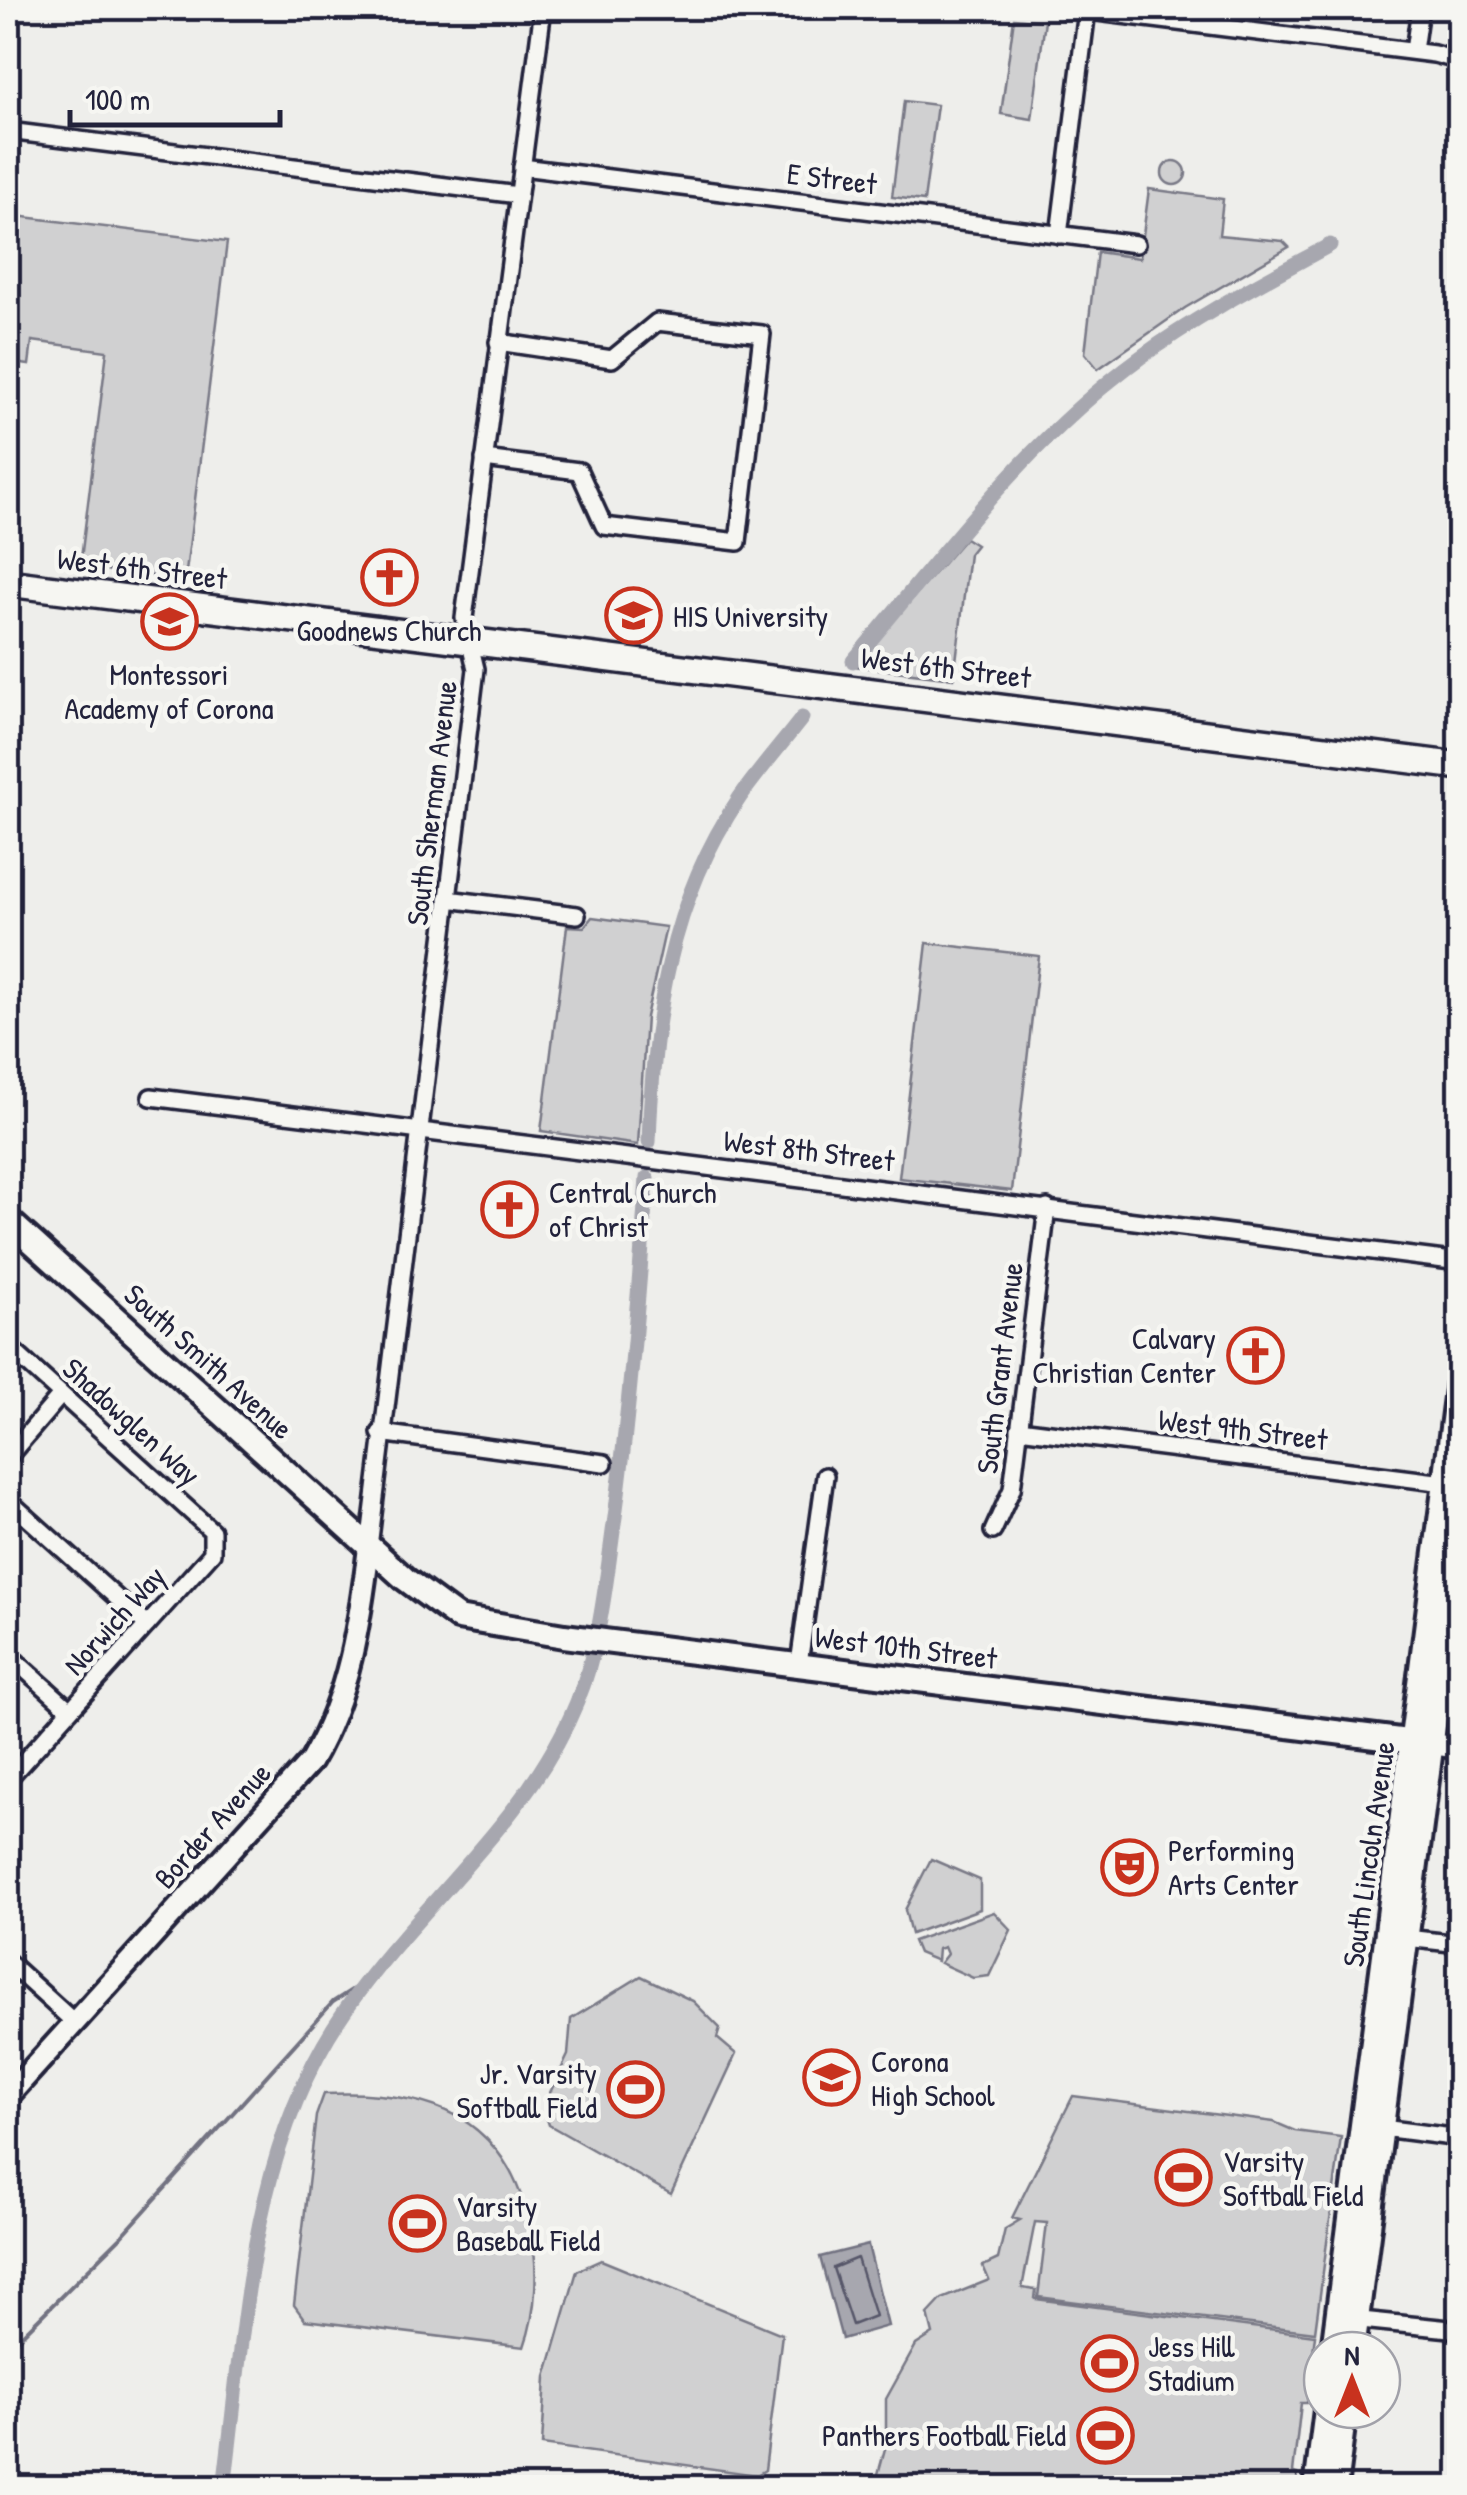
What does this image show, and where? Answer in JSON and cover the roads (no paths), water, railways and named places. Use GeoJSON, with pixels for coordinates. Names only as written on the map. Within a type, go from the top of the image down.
{"type":"FeatureCollection","features":[{"type":"Feature","properties":{"kind":"main road","name":"West 6th Street"},"geometry":{"type":"LineString","coordinates":[[8,583],[1460,766]]}},
{"type":"Feature","properties":{"kind":"main road","name":"South Smith Avenue"},"geometry":{"type":"LineString","coordinates":[[8,1220],[369,1547]]}},
{"type":"Feature","properties":{"kind":"main road","name":"South Lincoln Avenue"},"geometry":{"type":"LineString","coordinates":[[1349,2330],[1347,2318],[1423,1743],[1452,1484],[1460,1366]]}},
{"type":"Feature","properties":{"kind":"main road","name":"South Lincoln Avenue"},"geometry":{"type":"LineString","coordinates":[[1342,2330],[1382,2128],[1406,1938],[1423,1743],[1460,1525]]}},
{"type":"Feature","properties":{"kind":"main road","name":"West 10th Street"},"geometry":{"type":"LineString","coordinates":[[369,1547],[434,1604],[458,1618],[596,1639],[1423,1743]]}},
{"type":"Feature","properties":{"kind":"main road"},"geometry":{"type":"LineString","coordinates":[[1316,2488],[1323,2430]]}},
{"type":"Feature","properties":{"kind":"main road"},"geometry":{"type":"LineString","coordinates":[[1335,2488],[1342,2430]]}},
{"type":"Feature","properties":{"kind":"street","name":"South Sherman Avenue"},"geometry":{"type":"LineString","coordinates":[[369,1547],[476,669],[464,618],[543,8]]}},
{"type":"Feature","properties":{"kind":"street"},"geometry":{"type":"LineString","coordinates":[[1065,8],[1414,51],[1460,61]]}},
{"type":"Feature","properties":{"kind":"street"},"geometry":{"type":"LineString","coordinates":[[1414,51],[1420,8]]}},
{"type":"Feature","properties":{"kind":"street"},"geometry":{"type":"LineString","coordinates":[[1059,235],[1087,10]]}},
{"type":"Feature","properties":{"kind":"street"},"geometry":{"type":"LineString","coordinates":[[8,131],[518,195]]}},
{"type":"Feature","properties":{"kind":"street","name":"E Street"},"geometry":{"type":"LineString","coordinates":[[522,167],[1136,244]]}},
{"type":"Feature","properties":{"kind":"street"},"geometry":{"type":"LineString","coordinates":[[484,459],[579,470],[604,526],[738,542],[762,334],[657,322],[612,359],[498,342]]}},
{"type":"Feature","properties":{"kind":"street"},"geometry":{"type":"LineString","coordinates":[[447,899],[577,916]]}},
{"type":"Feature","properties":{"kind":"street","name":"West 8th Street"},"geometry":{"type":"LineString","coordinates":[[151,1097],[1460,1262]]}},
{"type":"Feature","properties":{"kind":"street","name":"South Grant Avenue"},"geometry":{"type":"LineString","coordinates":[[993,1531],[1012,1488],[1046,1208]]}},
{"type":"Feature","properties":{"kind":"street","name":"Shadowglen Way"},"geometry":{"type":"LineString","coordinates":[[8,1346],[212,1531],[216,1540]]}},
{"type":"Feature","properties":{"kind":"street"},"geometry":{"type":"LineString","coordinates":[[8,1457],[61,1395]]}},
{"type":"Feature","properties":{"kind":"street","name":"West 9th Street"},"geometry":{"type":"LineString","coordinates":[[1019,1429],[1452,1484]]}},
{"type":"Feature","properties":{"kind":"street"},"geometry":{"type":"LineString","coordinates":[[380,1434],[604,1464]]}},
{"type":"Feature","properties":{"kind":"street"},"geometry":{"type":"LineString","coordinates":[[799,1664],[825,1476]]}},
{"type":"Feature","properties":{"kind":"street"},"geometry":{"type":"LineString","coordinates":[[8,1500],[147,1625]]}},
{"type":"Feature","properties":{"kind":"street","name":"Norwich Way"},"geometry":{"type":"LineString","coordinates":[[8,1779],[212,1552],[216,1540]]}},
{"type":"Feature","properties":{"kind":"street","name":"Border Avenue"},"geometry":{"type":"LineString","coordinates":[[8,2096],[311,1761],[335,1720],[348,1677],[369,1547]]}},
{"type":"Feature","properties":{"kind":"street"},"geometry":{"type":"LineString","coordinates":[[8,1654],[70,1710]]}},
{"type":"Feature","properties":{"kind":"street","name":"West 10th Street"},"geometry":{"type":"LineString","coordinates":[[1423,1743],[1460,1748]]}},
{"type":"Feature","properties":{"kind":"street"},"geometry":{"type":"LineString","coordinates":[[1406,1938],[1460,1944]]}},
{"type":"Feature","properties":{"kind":"street"},"geometry":{"type":"LineString","coordinates":[[8,1962],[74,2022]]}},
{"type":"Feature","properties":{"kind":"street"},"geometry":{"type":"LineString","coordinates":[[1382,2128],[1460,2138]]}},
{"type":"Feature","properties":{"kind":"street"},"geometry":{"type":"LineString","coordinates":[[1347,2318],[1460,2330]]}},
{"type":"Feature","properties":{"kind":"water"},"geometry":{"type":"Polygon","coordinates":[[[868,2245],[888,2326],[842,2339],[820,2257],[868,2245]]]}},
{"type":"Feature","properties":{"kind":"waterway"},"geometry":{"type":"LineString","coordinates":[[853,661],[988,500],[1100,389],[1186,326],[1330,245]]}},
{"type":"Feature","properties":{"kind":"waterway"},"geometry":{"type":"LineString","coordinates":[[649,1142],[661,1007],[669,963],[696,878],[740,797],[802,718]]}},
{"type":"Feature","properties":{"kind":"waterway"},"geometry":{"type":"LineString","coordinates":[[224,2488],[256,2240],[289,2119],[314,2063],[346,2009],[375,1971],[530,1786],[556,1745],[585,1680],[602,1611],[620,1475],[647,1178]]}},
{"type":"Feature","properties":{"kind":"waterway"},"geometry":{"type":"LineString","coordinates":[[8,2349],[122,2236],[333,2002],[367,1980]]}},
{"type":"Feature","properties":{"kind":"place","name":"Goodnews Church"},"geometry":{"type":"Point","coordinates":[389,577]}},
{"type":"Feature","properties":{"kind":"place","name":"HIS University"},"geometry":{"type":"Point","coordinates":[634,616]}},
{"type":"Feature","properties":{"kind":"place","name":"Montessori Academy of Corona"},"geometry":{"type":"Point","coordinates":[169,622]}},
{"type":"Feature","properties":{"kind":"place","name":"Central Church of Christ"},"geometry":{"type":"Point","coordinates":[510,1209]}},
{"type":"Feature","properties":{"kind":"place","name":"Calvary Christian Center"},"geometry":{"type":"Point","coordinates":[1255,1355]}},
{"type":"Feature","properties":{"kind":"place","name":"Performing Arts Center"},"geometry":{"type":"Point","coordinates":[1129,1867]}},
{"type":"Feature","properties":{"kind":"place","name":"Corona High School"},"geometry":{"type":"Point","coordinates":[832,2078]}},
{"type":"Feature","properties":{"kind":"place","name":"Jr. Varsity Softball Field"},"geometry":{"type":"Point","coordinates":[636,2090]}},
{"type":"Feature","properties":{"kind":"place","name":"Varsity Softball Field"},"geometry":{"type":"Point","coordinates":[1184,2178]}},
{"type":"Feature","properties":{"kind":"place","name":"Varsity Baseball Field"},"geometry":{"type":"Point","coordinates":[417,2223]}},
{"type":"Feature","properties":{"kind":"place","name":"Jess Hill Stadium"},"geometry":{"type":"Point","coordinates":[1109,2363]}},
{"type":"Feature","properties":{"kind":"place","name":"Panthers Football Field"},"geometry":{"type":"Point","coordinates":[1105,2435]}}]}
